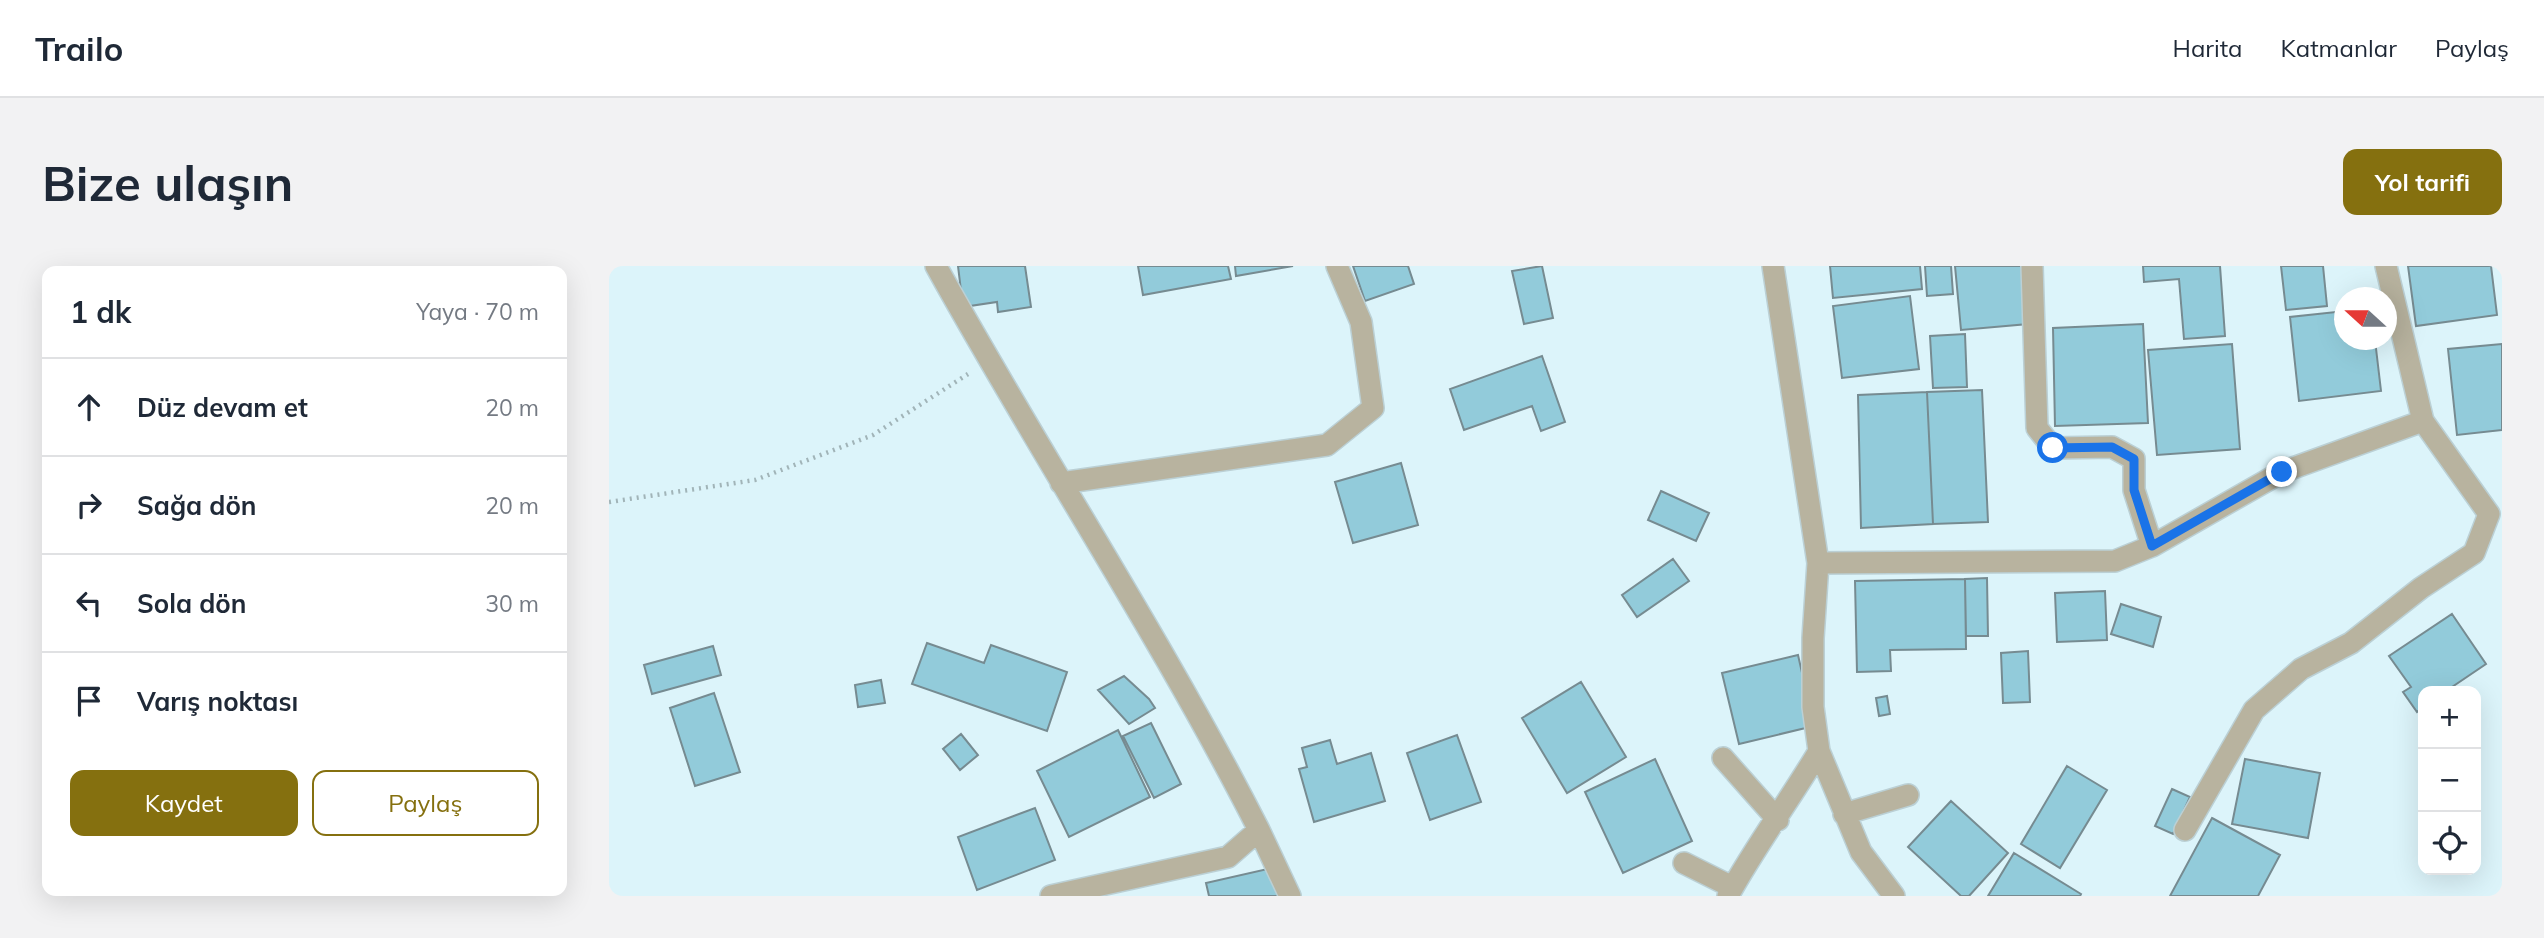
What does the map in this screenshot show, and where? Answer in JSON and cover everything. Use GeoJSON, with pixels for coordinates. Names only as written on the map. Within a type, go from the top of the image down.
{"type":"FeatureCollection","features":[{"type":"Feature","properties":{"kind":"street"},"geometry":{"type":"LineString","coordinates":[[936,266],[988,361],[1217,748],[1290,896]]}},
{"type":"Feature","properties":{"kind":"street"},"geometry":{"type":"LineString","coordinates":[[1061,483],[1327,445],[1373,408],[1360,323],[1337,266]]}},
{"type":"Feature","properties":{"kind":"street"},"geometry":{"type":"LineString","coordinates":[[1773,266],[1818,563],[1813,679],[1819,751],[1861,852],[1894,896]]}},
{"type":"Feature","properties":{"kind":"street"},"geometry":{"type":"LineString","coordinates":[[2032,266],[2037,428],[2053,448],[2112,447],[2134,459],[2134,490],[2152,546]]}},
{"type":"Feature","properties":{"kind":"street"},"geometry":{"type":"LineString","coordinates":[[2185,830],[2254,710],[2301,669],[2351,643],[2421,587],[2474,553],[2489,514],[2423,421],[2386,266]]}},
{"type":"Feature","properties":{"kind":"street"},"geometry":{"type":"LineString","coordinates":[[1818,563],[2115,561],[2152,546],[2282,472],[2423,421]]}},
{"type":"Feature","properties":{"kind":"street"},"geometry":{"type":"LineString","coordinates":[[1684,863],[1730,892],[1762,836],[1778,820],[1819,751]]}},
{"type":"Feature","properties":{"kind":"street"},"geometry":{"type":"LineString","coordinates":[[1723,758],[1778,820]]}},
{"type":"Feature","properties":{"kind":"street"},"geometry":{"type":"LineString","coordinates":[[1844,814],[1908,795]]}},
{"type":"Feature","properties":{"kind":"street"},"geometry":{"type":"LineString","coordinates":[[1051,896],[1228,857],[1259,831]]}},
{"type":"Feature","properties":{"kind":"path"},"geometry":{"type":"LineString","coordinates":[[609,502],[755,480],[873,435],[988,361]]}},
{"type":"Feature","properties":{"kind":"building"},"geometry":{"type":"Polygon","coordinates":[[[958,266],[1025,266],[1031,307],[998,312],[997,302],[963,307],[958,266]]]}},
{"type":"Feature","properties":{"kind":"building"},"geometry":{"type":"Polygon","coordinates":[[[1138,266],[1228,266],[1231,279],[1143,295],[1138,266]]]}},
{"type":"Feature","properties":{"kind":"building"},"geometry":{"type":"Polygon","coordinates":[[[1235,266],[1293,266],[1236,276],[1235,266]]]}},
{"type":"Feature","properties":{"kind":"building"},"geometry":{"type":"Polygon","coordinates":[[[1353,266],[1408,266],[1414,284],[1365,301],[1353,266]]]}},
{"type":"Feature","properties":{"kind":"building"},"geometry":{"type":"Polygon","coordinates":[[[1542,266],[1553,318],[1524,324],[1512,271],[1542,266]]]}},
{"type":"Feature","properties":{"kind":"building"},"geometry":{"type":"Polygon","coordinates":[[[1830,266],[1920,266],[1922,289],[1833,298],[1830,266]]]}},
{"type":"Feature","properties":{"kind":"building"},"geometry":{"type":"Polygon","coordinates":[[[1925,266],[1951,266],[1953,294],[1927,296],[1925,266]]]}},
{"type":"Feature","properties":{"kind":"building"},"geometry":{"type":"Polygon","coordinates":[[[1955,266],[2023,266],[2028,324],[1961,330],[1955,266]]]}},
{"type":"Feature","properties":{"kind":"building"},"geometry":{"type":"Polygon","coordinates":[[[2143,266],[2220,266],[2225,336],[2184,339],[2179,279],[2144,282],[2143,266]]]}},
{"type":"Feature","properties":{"kind":"building"},"geometry":{"type":"Polygon","coordinates":[[[2281,266],[2323,266],[2327,306],[2286,310],[2281,266]]]}},
{"type":"Feature","properties":{"kind":"building"},"geometry":{"type":"Polygon","coordinates":[[[2408,266],[2491,266],[2497,315],[2416,326],[2408,266]]]}},
{"type":"Feature","properties":{"kind":"building"},"geometry":{"type":"Polygon","coordinates":[[[1910,296],[1919,369],[1842,378],[1833,306],[1910,296]]]}},
{"type":"Feature","properties":{"kind":"building"},"geometry":{"type":"Polygon","coordinates":[[[2334,312],[2334,350],[2376,350],[2381,391],[2299,401],[2290,317],[2334,312]]]}},
{"type":"Feature","properties":{"kind":"building"},"geometry":{"type":"Polygon","coordinates":[[[2143,324],[2148,423],[2055,426],[2053,328],[2143,324]]]}},
{"type":"Feature","properties":{"kind":"building"},"geometry":{"type":"Polygon","coordinates":[[[1965,334],[1967,387],[1933,388],[1930,336],[1965,334]]]}},
{"type":"Feature","properties":{"kind":"building"},"geometry":{"type":"Polygon","coordinates":[[[2232,344],[2240,449],[2157,455],[2148,350],[2232,344]]]}},
{"type":"Feature","properties":{"kind":"building"},"geometry":{"type":"Polygon","coordinates":[[[2502,344],[2502,430],[2457,435],[2448,349],[2502,344]]]}},
{"type":"Feature","properties":{"kind":"building"},"geometry":{"type":"Polygon","coordinates":[[[1542,356],[1565,422],[1541,431],[1532,406],[1464,430],[1450,389],[1542,356]]]}},
{"type":"Feature","properties":{"kind":"building"},"geometry":{"type":"Polygon","coordinates":[[[1982,390],[1988,522],[1933,524],[1927,392],[1982,390]]]}},
{"type":"Feature","properties":{"kind":"building"},"geometry":{"type":"Polygon","coordinates":[[[1927,392],[1933,524],[1861,528],[1858,395],[1927,392]]]}},
{"type":"Feature","properties":{"kind":"building"},"geometry":{"type":"Polygon","coordinates":[[[1401,463],[1418,525],[1353,543],[1335,482],[1401,463]]]}},
{"type":"Feature","properties":{"kind":"building"},"geometry":{"type":"Polygon","coordinates":[[[1661,491],[1709,513],[1696,541],[1648,520],[1661,491]]]}},
{"type":"Feature","properties":{"kind":"building"},"geometry":{"type":"Polygon","coordinates":[[[1673,559],[1689,581],[1637,617],[1622,595],[1673,559]]]}},
{"type":"Feature","properties":{"kind":"building"},"geometry":{"type":"Polygon","coordinates":[[[1987,578],[1988,636],[1966,636],[1965,579],[1987,578]]]}},
{"type":"Feature","properties":{"kind":"building"},"geometry":{"type":"Polygon","coordinates":[[[1965,579],[1966,649],[1890,650],[1891,671],[1857,672],[1855,581],[1965,579]]]}},
{"type":"Feature","properties":{"kind":"building"},"geometry":{"type":"Polygon","coordinates":[[[2105,591],[2107,640],[2057,642],[2055,593],[2105,591]]]}},
{"type":"Feature","properties":{"kind":"building"},"geometry":{"type":"Polygon","coordinates":[[[2121,604],[2161,617],[2153,647],[2111,634],[2121,604]]]}},
{"type":"Feature","properties":{"kind":"building"},"geometry":{"type":"Polygon","coordinates":[[[2452,614],[2486,664],[2453,686],[2418,686],[2417,712],[2403,692],[2411,687],[2389,656],[2452,614]]]}},
{"type":"Feature","properties":{"kind":"building"},"geometry":{"type":"Polygon","coordinates":[[[927,643],[984,663],[991,645],[1067,672],[1047,731],[912,684],[927,643]]]}},
{"type":"Feature","properties":{"kind":"building"},"geometry":{"type":"Polygon","coordinates":[[[713,646],[721,675],[652,694],[644,665],[713,646]]]}},
{"type":"Feature","properties":{"kind":"building"},"geometry":{"type":"Polygon","coordinates":[[[2028,651],[2030,702],[2003,703],[2001,653],[2028,651]]]}},
{"type":"Feature","properties":{"kind":"building"},"geometry":{"type":"Polygon","coordinates":[[[1798,655],[1814,726],[1739,744],[1722,673],[1798,655]]]}},
{"type":"Feature","properties":{"kind":"building"},"geometry":{"type":"Polygon","coordinates":[[[1124,676],[1155,708],[1129,724],[1098,690],[1124,676]]]}},
{"type":"Feature","properties":{"kind":"building"},"geometry":{"type":"Polygon","coordinates":[[[881,680],[885,703],[858,707],[855,685],[881,680]]]}},
{"type":"Feature","properties":{"kind":"building"},"geometry":{"type":"Polygon","coordinates":[[[1581,682],[1626,757],[1567,793],[1522,718],[1581,682]]]}},
{"type":"Feature","properties":{"kind":"building"},"geometry":{"type":"Polygon","coordinates":[[[714,693],[740,772],[695,786],[670,708],[714,693]]]}},
{"type":"Feature","properties":{"kind":"building"},"geometry":{"type":"Polygon","coordinates":[[[1887,696],[1890,714],[1879,716],[1876,698],[1887,696]]]}},
{"type":"Feature","properties":{"kind":"building"},"geometry":{"type":"Polygon","coordinates":[[[1151,723],[1181,784],[1154,798],[1123,736],[1151,723]]]}},
{"type":"Feature","properties":{"kind":"building"},"geometry":{"type":"Polygon","coordinates":[[[1118,730],[1150,797],[1069,837],[1037,771],[1118,730]]]}},
{"type":"Feature","properties":{"kind":"building"},"geometry":{"type":"Polygon","coordinates":[[[961,734],[978,755],[960,770],[943,749],[961,734]]]}},
{"type":"Feature","properties":{"kind":"building"},"geometry":{"type":"Polygon","coordinates":[[[1457,735],[1481,802],[1430,820],[1407,753],[1457,735]]]}},
{"type":"Feature","properties":{"kind":"building"},"geometry":{"type":"Polygon","coordinates":[[[1330,740],[1337,764],[1371,753],[1385,801],[1314,822],[1299,769],[1307,767],[1302,748],[1330,740]]]}},
{"type":"Feature","properties":{"kind":"building"},"geometry":{"type":"Polygon","coordinates":[[[1655,759],[1692,841],[1623,873],[1585,792],[1655,759]]]}},
{"type":"Feature","properties":{"kind":"building"},"geometry":{"type":"Polygon","coordinates":[[[2245,759],[2320,773],[2308,838],[2232,824],[2245,759]]]}},
{"type":"Feature","properties":{"kind":"building"},"geometry":{"type":"Polygon","coordinates":[[[2067,766],[2107,790],[2060,868],[2021,844],[2067,766]]]}},
{"type":"Feature","properties":{"kind":"building"},"geometry":{"type":"Polygon","coordinates":[[[2172,789],[2190,797],[2173,834],[2155,826],[2172,789]]]}},
{"type":"Feature","properties":{"kind":"building"},"geometry":{"type":"Polygon","coordinates":[[[1951,801],[2008,853],[1969,896],[1961,896],[1908,847],[1951,801]]]}},
{"type":"Feature","properties":{"kind":"building"},"geometry":{"type":"Polygon","coordinates":[[[1035,808],[1055,860],[977,890],[958,837],[1035,808]]]}},
{"type":"Feature","properties":{"kind":"building"},"geometry":{"type":"Polygon","coordinates":[[[2212,818],[2280,855],[2258,896],[2170,896],[2212,818]]]}},
{"type":"Feature","properties":{"kind":"building"},"geometry":{"type":"Polygon","coordinates":[[[2014,853],[2081,894],[2080,896],[1988,896],[2014,853]]]}},
{"type":"Feature","properties":{"kind":"building"},"geometry":{"type":"Polygon","coordinates":[[[1276,867],[1282,896],[1209,896],[1206,883],[1276,867]]]}},
{"type":"Feature","properties":{"kind":"route"},"geometry":{"type":"LineString","coordinates":[[2053,448],[2112,447],[2134,459],[2134,490],[2152,546],[2282,472]]}}]}
